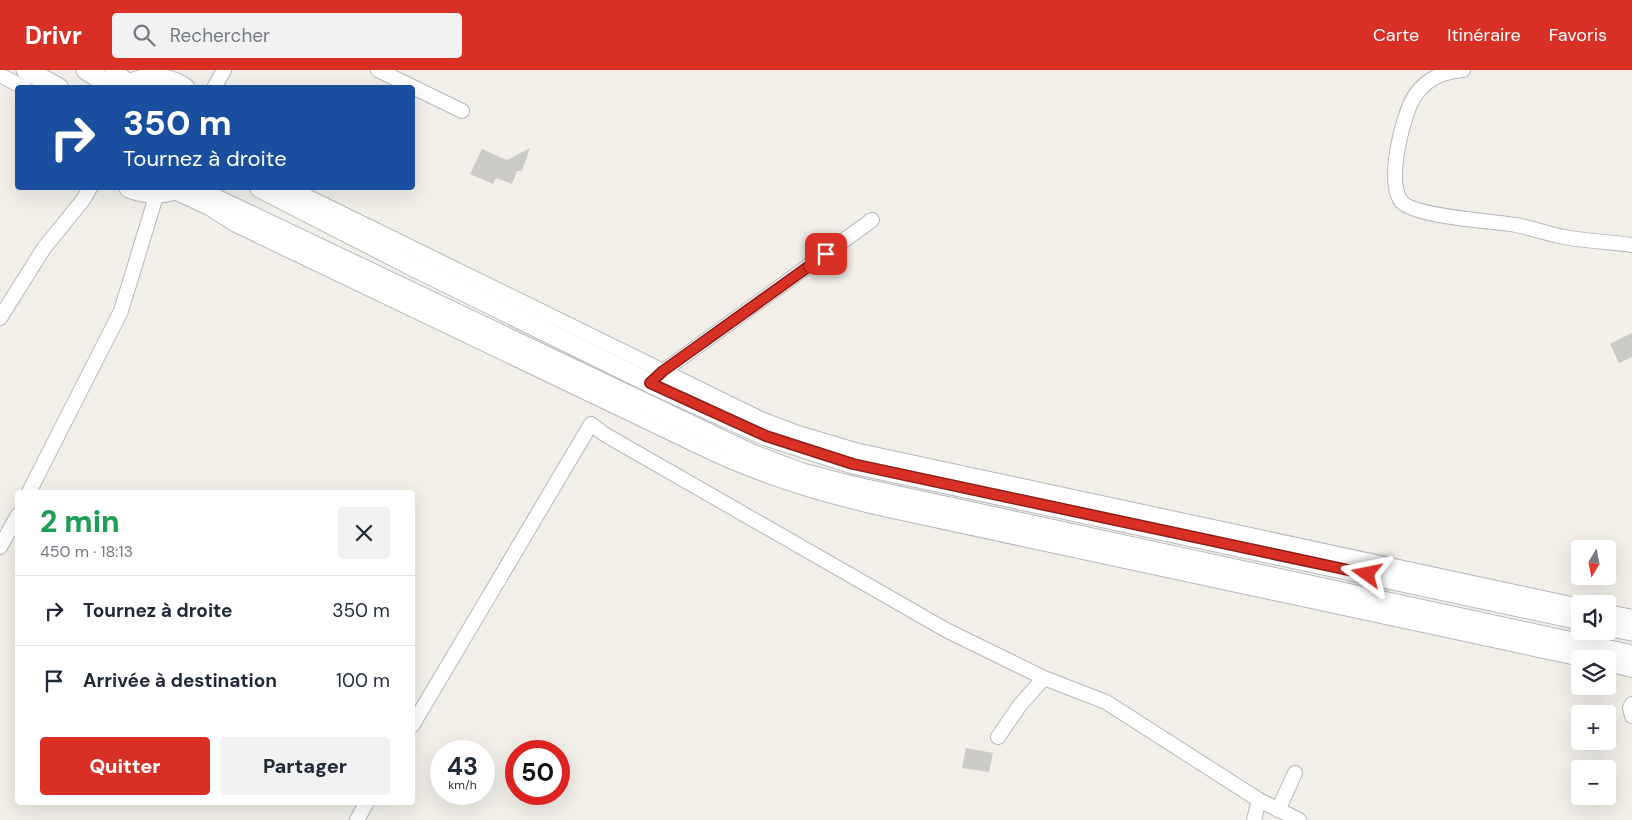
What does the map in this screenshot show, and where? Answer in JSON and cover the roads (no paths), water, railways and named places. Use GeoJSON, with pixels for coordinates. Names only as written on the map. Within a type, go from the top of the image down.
{"type":"FeatureCollection","features":[{"type":"Feature","properties":{"kind":"main road"},"geometry":{"type":"LineString","coordinates":[[26,70],[54,85]]}},
{"type":"Feature","properties":{"kind":"main road"},"geometry":{"type":"LineString","coordinates":[[86,70],[121,85]]}},
{"type":"Feature","properties":{"kind":"main road"},"geometry":{"type":"LineString","coordinates":[[127,85],[166,74],[181,85]]}},
{"type":"Feature","properties":{"kind":"main road"},"geometry":{"type":"LineString","coordinates":[[136,190],[146,193],[170,191]]}},
{"type":"Feature","properties":{"kind":"main road"},"geometry":{"type":"LineString","coordinates":[[196,190],[632,407],[802,472],[848,485],[1632,655]]}},
{"type":"Feature","properties":{"kind":"main road"},"geometry":{"type":"LineString","coordinates":[[264,190],[410,265],[656,377],[766,436],[853,464],[1571,618]]}},
{"type":"Feature","properties":{"kind":"main road"},"geometry":{"type":"LineString","coordinates":[[1616,628],[1632,631]]}},
{"type":"Feature","properties":{"kind":"street"},"geometry":{"type":"LineString","coordinates":[[113,70],[122,85]]}},
{"type":"Feature","properties":{"kind":"street"},"geometry":{"type":"LineString","coordinates":[[216,85],[224,70]]}},
{"type":"Feature","properties":{"kind":"street"},"geometry":{"type":"LineString","coordinates":[[378,70],[409,85]]}},
{"type":"Feature","properties":{"kind":"street"},"geometry":{"type":"LineString","coordinates":[[1463,70],[1448,71],[1433,77],[1420,86],[1411,102],[1397,157],[1395,184],[1402,202],[1411,208],[1460,218],[1516,225],[1564,237],[1632,245]]}},
{"type":"Feature","properties":{"kind":"street"},"geometry":{"type":"LineString","coordinates":[[0,75],[19,85]]}},
{"type":"Feature","properties":{"kind":"street"},"geometry":{"type":"LineString","coordinates":[[415,88],[462,111]]}},
{"type":"Feature","properties":{"kind":"street"},"geometry":{"type":"LineString","coordinates":[[0,318],[44,248],[83,200],[89,190]]}},
{"type":"Feature","properties":{"kind":"street"},"geometry":{"type":"LineString","coordinates":[[294,190],[656,377],[798,433],[855,450],[1571,604]]}},
{"type":"Feature","properties":{"kind":"street"},"geometry":{"type":"LineString","coordinates":[[31,490],[121,311],[170,191],[209,208],[236,225],[632,407],[748,470],[836,498],[1571,657]]}},
{"type":"Feature","properties":{"kind":"street"},"geometry":{"type":"LineString","coordinates":[[632,407],[656,377],[872,220]]}},
{"type":"Feature","properties":{"kind":"street"},"geometry":{"type":"LineString","coordinates":[[415,721],[591,424],[604,434],[946,630],[1044,678],[1106,702],[1260,800],[1299,820]]}},
{"type":"Feature","properties":{"kind":"street"},"geometry":{"type":"LineString","coordinates":[[0,547],[15,520]]}},
{"type":"Feature","properties":{"kind":"street"},"geometry":{"type":"LineString","coordinates":[[1616,614],[1632,617]]}},
{"type":"Feature","properties":{"kind":"street"},"geometry":{"type":"LineString","coordinates":[[1616,666],[1632,670]]}},
{"type":"Feature","properties":{"kind":"street"},"geometry":{"type":"LineString","coordinates":[[998,737],[1020,704],[1044,678]]}},
{"type":"Feature","properties":{"kind":"street"},"geometry":{"type":"LineString","coordinates":[[1632,704],[1630,708],[1632,716]]}},
{"type":"Feature","properties":{"kind":"street"},"geometry":{"type":"LineString","coordinates":[[1278,810],[1296,773]]}},
{"type":"Feature","properties":{"kind":"street"},"geometry":{"type":"LineString","coordinates":[[1254,820],[1260,800]]}},
{"type":"Feature","properties":{"kind":"street"},"geometry":{"type":"LineString","coordinates":[[357,820],[366,805]]}}]}
